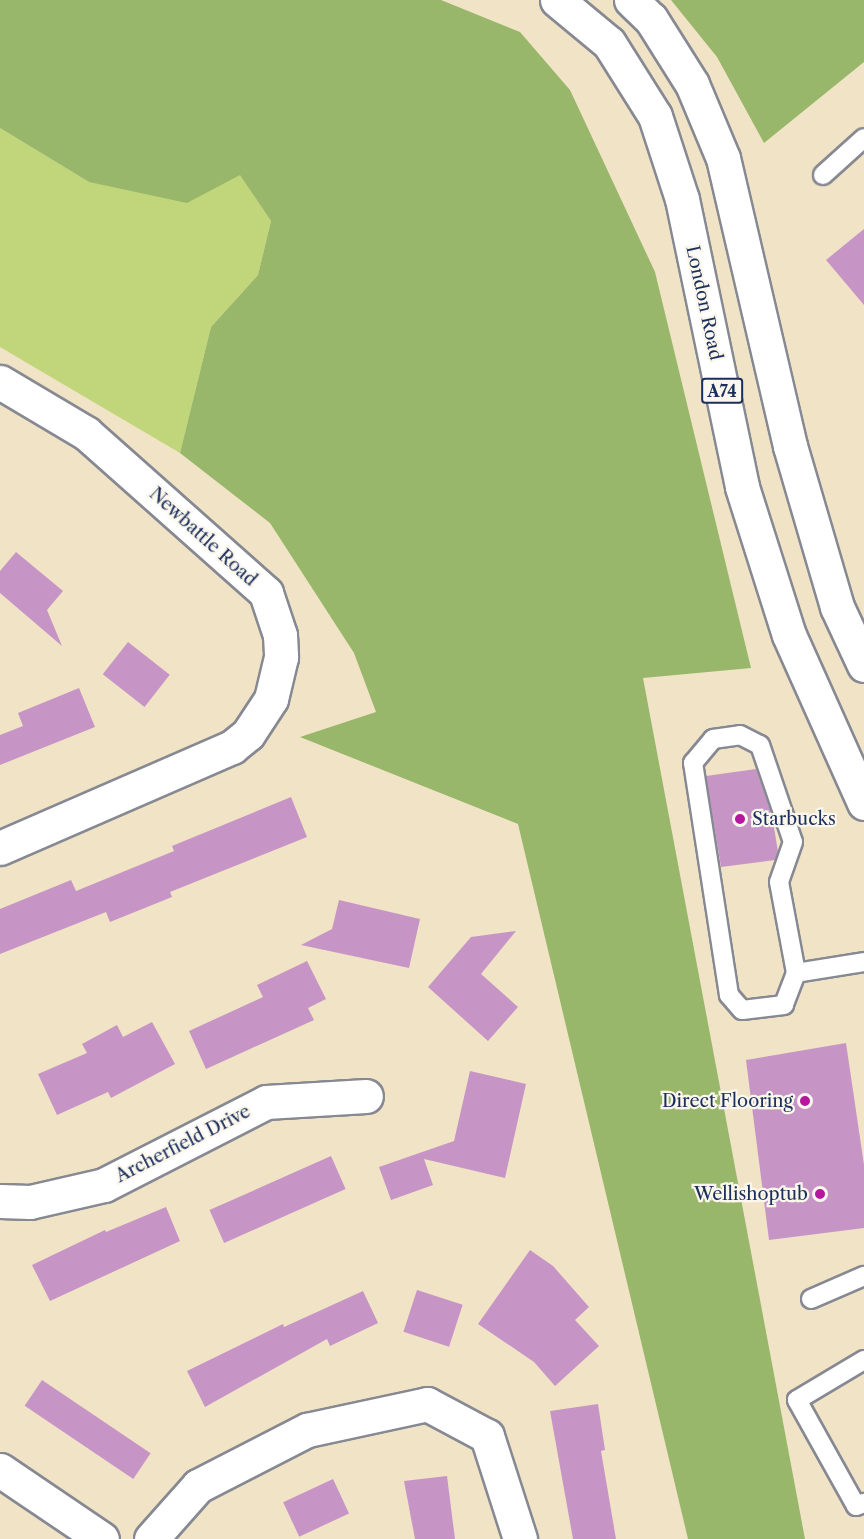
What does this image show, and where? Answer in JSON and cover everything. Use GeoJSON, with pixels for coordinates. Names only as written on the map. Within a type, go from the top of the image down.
{"type":"FeatureCollection","features":[{"type":"Feature","properties":{"kind":"street","name":"London Road"},"geometry":{"type":"LineString","coordinates":[[557,0],[609,43],[656,116],[682,199],[742,487],[789,636],[864,803]]}},
{"type":"Feature","properties":{"kind":"street"},"geometry":{"type":"LineString","coordinates":[[631,0],[651,19],[692,84],[723,158],[790,446],[837,608],[864,665]]}},
{"type":"Feature","properties":{"kind":"street","name":"Newbattle Road"},"geometry":{"type":"LineString","coordinates":[[0,382],[86,433],[266,593],[275,614],[281,657],[271,699],[248,734],[232,747],[0,848]]}},
{"type":"Feature","properties":{"kind":"street","name":"Archerfield Drive"},"geometry":{"type":"LineString","coordinates":[[0,1201],[30,1202],[104,1185],[266,1102],[366,1096]]}},
{"type":"Feature","properties":{"kind":"street"},"geometry":{"type":"LineString","coordinates":[[151,1539],[198,1486],[307,1430],[428,1404],[487,1436],[520,1539]]}},
{"type":"Feature","properties":{"kind":"street"},"geometry":{"type":"LineString","coordinates":[[0,1470],[102,1539]]}},
{"type":"Feature","properties":{"kind":"lane"},"geometry":{"type":"LineString","coordinates":[[823,175],[864,138]]}},
{"type":"Feature","properties":{"kind":"lane"},"geometry":{"type":"LineString","coordinates":[[740,735],[760,745],[771,770],[793,842],[779,882],[796,973],[784,1005],[742,1010],[729,995],[693,763],[713,739],[740,735]]}},
{"type":"Feature","properties":{"kind":"lane"},"geometry":{"type":"LineString","coordinates":[[796,973],[864,962]]}},
{"type":"Feature","properties":{"kind":"lane"},"geometry":{"type":"LineString","coordinates":[[811,1299],[864,1276]]}},
{"type":"Feature","properties":{"kind":"lane"},"geometry":{"type":"LineString","coordinates":[[864,1360],[797,1400],[856,1506],[864,1503]]}},
{"type":"Feature","properties":{"kind":"green space"},"geometry":{"type":"Polygon","coordinates":[[[0,0],[441,0],[520,32],[570,90],[655,272],[751,668],[643,678],[805,1539],[688,1539],[518,824],[300,737],[376,712],[354,653],[270,523],[180,453],[211,327],[258,275],[271,221],[240,175],[187,203],[89,182],[0,128],[0,0]]]}},
{"type":"Feature","properties":{"kind":"green space"},"geometry":{"type":"Polygon","coordinates":[[[671,0],[864,0],[864,62],[764,143],[717,57],[671,0]]]}},
{"type":"Feature","properties":{"kind":"green space"},"geometry":{"type":"Polygon","coordinates":[[[0,128],[89,182],[240,174],[271,221],[258,275],[211,327],[180,453],[0,347],[0,128]]]}},
{"type":"Feature","properties":{"kind":"building"},"geometry":{"type":"Polygon","coordinates":[[[864,229],[864,305],[826,260],[864,229]]]}},
{"type":"Feature","properties":{"kind":"building"},"geometry":{"type":"Polygon","coordinates":[[[16,552],[63,591],[47,610],[62,646],[0,593],[0,571],[16,552]]]}},
{"type":"Feature","properties":{"kind":"building"},"geometry":{"type":"Polygon","coordinates":[[[128,642],[170,675],[145,707],[103,674],[128,642]]]}},
{"type":"Feature","properties":{"kind":"building"},"geometry":{"type":"Polygon","coordinates":[[[79,688],[95,727],[0,765],[0,735],[23,726],[18,713],[79,688]]]}},
{"type":"Feature","properties":{"kind":"building"},"geometry":{"type":"Polygon","coordinates":[[[756,769],[772,815],[778,852],[775,860],[721,867],[706,776],[756,769]]]}},
{"type":"Feature","properties":{"kind":"building"},"geometry":{"type":"Polygon","coordinates":[[[291,797],[307,837],[170,892],[172,897],[110,922],[106,912],[0,954],[0,909],[71,880],[76,891],[174,851],[172,846],[291,797]]]}},
{"type":"Feature","properties":{"kind":"building"},"geometry":{"type":"Polygon","coordinates":[[[339,900],[420,919],[409,968],[301,945],[332,929],[339,900]]]}},
{"type":"Feature","properties":{"kind":"building"},"geometry":{"type":"Polygon","coordinates":[[[516,931],[481,974],[518,1007],[488,1041],[428,987],[471,937],[516,931]]]}},
{"type":"Feature","properties":{"kind":"building"},"geometry":{"type":"Polygon","coordinates":[[[307,961],[326,999],[308,1008],[314,1020],[206,1069],[189,1031],[263,997],[257,985],[307,961]]]}},
{"type":"Feature","properties":{"kind":"building"},"geometry":{"type":"Polygon","coordinates":[[[152,1022],[175,1064],[111,1098],[108,1092],[57,1115],[38,1074],[87,1053],[82,1044],[117,1025],[123,1037],[152,1022]]]}},
{"type":"Feature","properties":{"kind":"building"},"geometry":{"type":"Polygon","coordinates":[[[846,1043],[864,1165],[864,1228],[769,1240],[746,1060],[846,1043]]]}},
{"type":"Feature","properties":{"kind":"building"},"geometry":{"type":"Polygon","coordinates":[[[470,1071],[526,1084],[505,1178],[424,1159],[433,1185],[391,1200],[379,1167],[454,1141],[470,1071]]]}},
{"type":"Feature","properties":{"kind":"building"},"geometry":{"type":"Polygon","coordinates":[[[331,1156],[346,1189],[224,1243],[209,1210],[331,1156]]]}},
{"type":"Feature","properties":{"kind":"building"},"geometry":{"type":"Polygon","coordinates":[[[166,1207],[180,1241],[50,1301],[32,1265],[105,1230],[106,1232],[166,1207]]]}},
{"type":"Feature","properties":{"kind":"building"},"geometry":{"type":"Polygon","coordinates":[[[530,1250],[553,1266],[589,1307],[575,1320],[599,1346],[555,1386],[534,1362],[478,1324],[530,1250]]]}},
{"type":"Feature","properties":{"kind":"building"},"geometry":{"type":"Polygon","coordinates":[[[417,1290],[463,1305],[449,1347],[403,1332],[417,1290]]]}},
{"type":"Feature","properties":{"kind":"building"},"geometry":{"type":"Polygon","coordinates":[[[363,1291],[378,1323],[330,1346],[327,1339],[205,1407],[187,1371],[283,1324],[284,1327],[363,1291]]]}},
{"type":"Feature","properties":{"kind":"building"},"geometry":{"type":"Polygon","coordinates":[[[42,1380],[151,1453],[133,1479],[25,1406],[42,1380]]]}},
{"type":"Feature","properties":{"kind":"building"},"geometry":{"type":"Polygon","coordinates":[[[598,1404],[605,1450],[601,1451],[616,1539],[573,1539],[550,1411],[598,1404]]]}},
{"type":"Feature","properties":{"kind":"building"},"geometry":{"type":"Polygon","coordinates":[[[447,1476],[455,1539],[415,1539],[404,1481],[447,1476]]]}},
{"type":"Feature","properties":{"kind":"building"},"geometry":{"type":"Polygon","coordinates":[[[333,1479],[349,1513],[299,1537],[283,1502],[333,1479]]]}},
{"type":"Feature","properties":{"kind":"place","name":"Starbucks"},"geometry":{"type":"Point","coordinates":[740,819]}},
{"type":"Feature","properties":{"kind":"place","name":"Direct Flooring"},"geometry":{"type":"Point","coordinates":[805,1101]}},
{"type":"Feature","properties":{"kind":"place","name":"Wellishoptub"},"geometry":{"type":"Point","coordinates":[820,1194]}}]}
